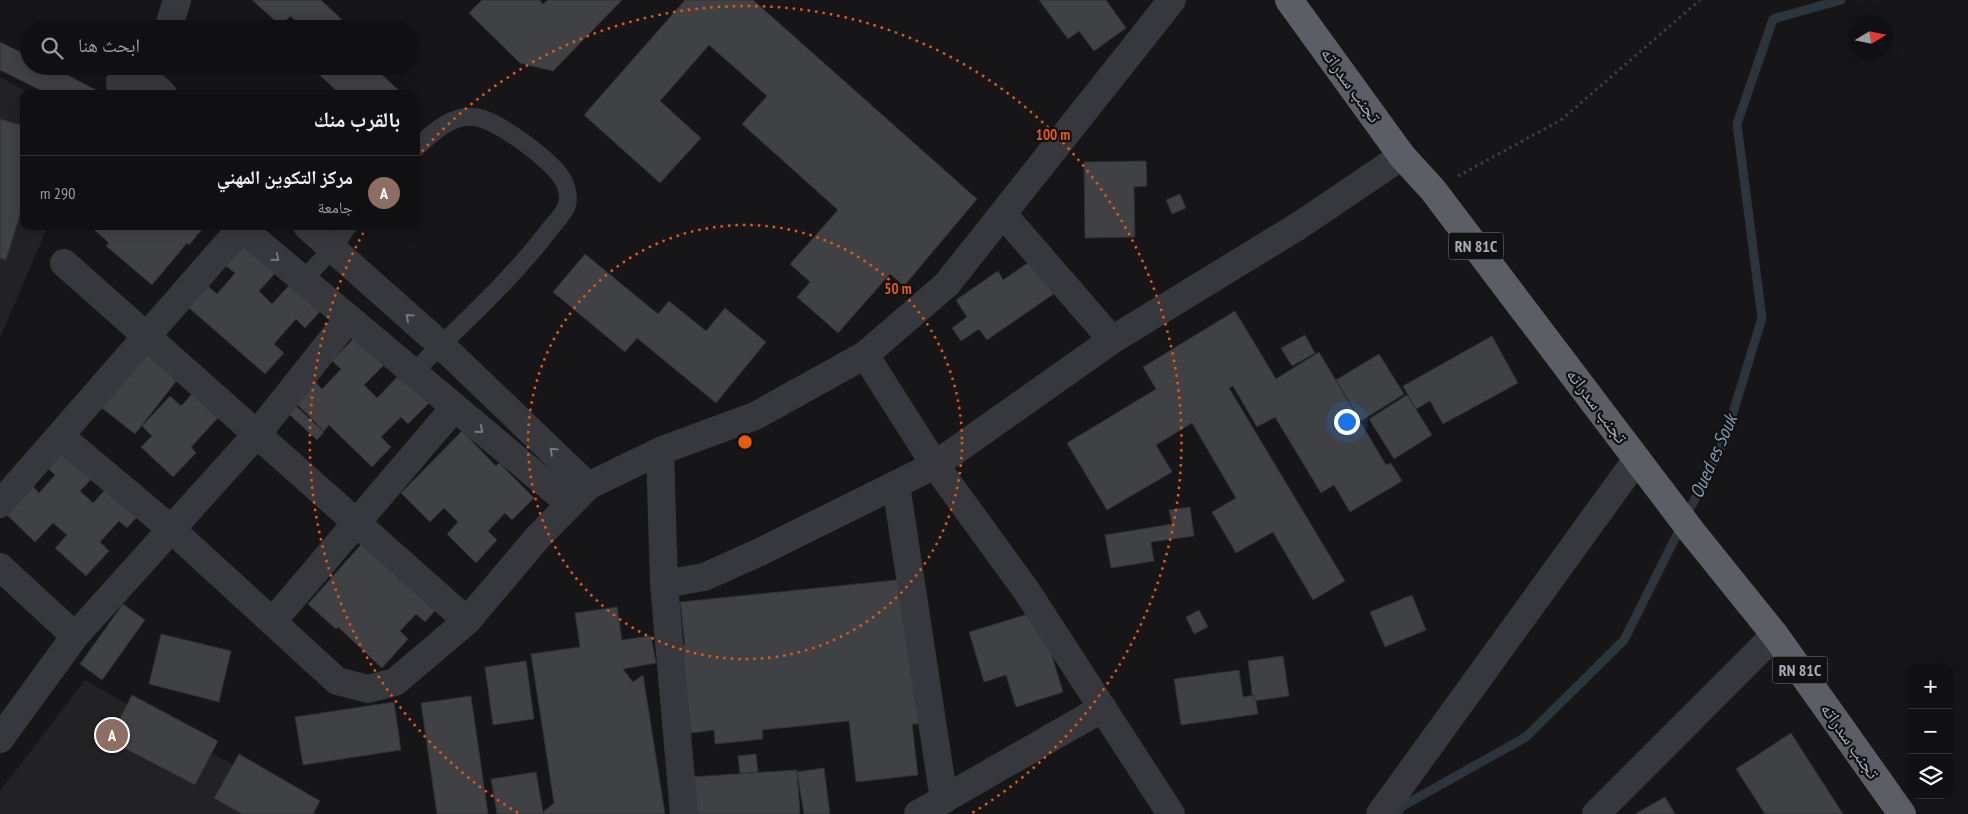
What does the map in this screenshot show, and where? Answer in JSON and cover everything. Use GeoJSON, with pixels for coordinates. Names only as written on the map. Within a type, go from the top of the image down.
{"type":"FeatureCollection","features":[{"type":"Feature","properties":{"kind":"highway","name":"تجنب سدراته"},"geometry":{"type":"LineString","coordinates":[[1289,0],[1402,156],[1433,190],[1692,532],[1775,635],[1902,814]]}},
{"type":"Feature","properties":{"kind":"street"},"geometry":{"type":"LineString","coordinates":[[171,20],[177,0]]}},
{"type":"Feature","properties":{"kind":"street"},"geometry":{"type":"LineString","coordinates":[[60,436],[171,529],[337,681],[368,689],[395,682],[467,620],[538,537],[579,495],[660,451],[755,416],[866,355],[947,284],[1172,0]]}},
{"type":"Feature","properties":{"kind":"street"},"geometry":{"type":"LineString","coordinates":[[121,90],[120,81],[153,84]]}},
{"type":"Feature","properties":{"kind":"street"},"geometry":{"type":"LineString","coordinates":[[664,584],[704,577],[760,552],[935,465],[1112,340],[1300,225],[1402,156]]}},
{"type":"Feature","properties":{"kind":"street"},"geometry":{"type":"LineString","coordinates":[[1003,214],[1112,340]]}},
{"type":"Feature","properties":{"kind":"street"},"geometry":{"type":"LineString","coordinates":[[0,504],[147,337],[237,230]]}},
{"type":"Feature","properties":{"kind":"street"},"geometry":{"type":"LineString","coordinates":[[244,230],[454,408],[579,495]]}},
{"type":"Feature","properties":{"kind":"street"},"geometry":{"type":"LineString","coordinates":[[311,230],[441,345],[579,495]]}},
{"type":"Feature","properties":{"kind":"street"},"geometry":{"type":"LineString","coordinates":[[64,263],[467,620]]}},
{"type":"Feature","properties":{"kind":"street"},"geometry":{"type":"LineString","coordinates":[[0,739],[75,636],[256,434],[349,318]]}},
{"type":"Feature","properties":{"kind":"street"},"geometry":{"type":"LineString","coordinates":[[866,355],[935,465],[1026,590],[1172,814]]}},
{"type":"Feature","properties":{"kind":"street"},"geometry":{"type":"LineString","coordinates":[[273,621],[454,408]]}},
{"type":"Feature","properties":{"kind":"street"},"geometry":{"type":"LineString","coordinates":[[660,451],[664,584],[684,814]]}},
{"type":"Feature","properties":{"kind":"street"},"geometry":{"type":"LineString","coordinates":[[1380,814],[1638,459]]}},
{"type":"Feature","properties":{"kind":"street"},"geometry":{"type":"LineString","coordinates":[[896,485],[944,800]]}},
{"type":"Feature","properties":{"kind":"street"},"geometry":{"type":"LineString","coordinates":[[0,567],[75,636]]}},
{"type":"Feature","properties":{"kind":"street"},"geometry":{"type":"LineString","coordinates":[[1596,814],[1775,635]]}},
{"type":"Feature","properties":{"kind":"street"},"geometry":{"type":"LineString","coordinates":[[918,814],[1103,708]]}},
{"type":"Feature","properties":{"kind":"lane"},"geometry":{"type":"LineString","coordinates":[[413,373],[532,253],[566,206],[568,196],[562,179],[542,156],[496,125],[475,117],[450,121],[436,130],[420,144]]}},
{"type":"Feature","properties":{"kind":"lane"},"geometry":{"type":"LineString","coordinates":[[303,280],[332,249],[345,230]]}},
{"type":"Feature","properties":{"kind":"path"},"geometry":{"type":"LineString","coordinates":[[1433,190],[1561,120],[1700,0]]}},
{"type":"Feature","properties":{"kind":"shaded area"},"geometry":{"type":"Polygon","coordinates":[[[0,77],[24,90],[20,90],[20,230],[46,230],[0,338],[0,77]]]}},
{"type":"Feature","properties":{"kind":"shaded area"},"geometry":{"type":"Polygon","coordinates":[[[85,680],[319,814],[0,814],[0,791],[85,680]]]}},
{"type":"Feature","properties":{"kind":"building"},"geometry":{"type":"Polygon","coordinates":[[[252,0],[321,0],[342,20],[295,20],[290,16],[286,20],[274,20],[252,0]]]}},
{"type":"Feature","properties":{"kind":"building"},"geometry":{"type":"Polygon","coordinates":[[[482,0],[539,0],[543,4],[548,0],[622,0],[553,71],[520,63],[469,13],[482,0]]]}},
{"type":"Feature","properties":{"kind":"building"},"geometry":{"type":"Polygon","coordinates":[[[685,0],[753,0],[977,199],[904,286],[890,274],[838,333],[797,297],[810,282],[790,264],[838,210],[742,124],[767,96],[709,45],[660,101],[701,138],[660,183],[584,115],[685,0]]]}},
{"type":"Feature","properties":{"kind":"building"},"geometry":{"type":"Polygon","coordinates":[[[1039,0],[1106,0],[1126,28],[1094,51],[1079,31],[1068,39],[1039,0]]]}},
{"type":"Feature","properties":{"kind":"building"},"geometry":{"type":"Polygon","coordinates":[[[0,42],[20,52],[20,75],[67,75],[96,90],[40,90],[0,70],[0,42]]]}},
{"type":"Feature","properties":{"kind":"building"},"geometry":{"type":"Polygon","coordinates":[[[320,75],[382,75],[399,90],[336,90],[320,75]]]}},
{"type":"Feature","properties":{"kind":"building"},"geometry":{"type":"Polygon","coordinates":[[[0,119],[20,125],[20,215],[6,260],[0,258],[0,119]]]}},
{"type":"Feature","properties":{"kind":"building"},"geometry":{"type":"Polygon","coordinates":[[[1146,161],[1147,186],[1134,187],[1135,237],[1085,238],[1084,162],[1146,161]]]}},
{"type":"Feature","properties":{"kind":"building"},"geometry":{"type":"Polygon","coordinates":[[[1180,194],[1186,208],[1172,214],[1166,200],[1180,194]]]}},
{"type":"Feature","properties":{"kind":"building"},"geometry":{"type":"Polygon","coordinates":[[[94,230],[202,230],[189,245],[187,243],[152,285],[106,246],[109,243],[94,230]]]}},
{"type":"Feature","properties":{"kind":"building"},"geometry":{"type":"Polygon","coordinates":[[[248,241],[279,269],[259,291],[272,304],[293,281],[323,308],[305,328],[296,319],[274,344],[284,353],[265,374],[188,307],[207,285],[217,294],[235,273],[226,266],[248,241]]]}},
{"type":"Feature","properties":{"kind":"building"},"geometry":{"type":"Polygon","coordinates":[[[585,254],[658,314],[669,301],[706,331],[725,308],[766,342],[716,403],[637,338],[625,352],[553,292],[585,254]]]}},
{"type":"Feature","properties":{"kind":"building"},"geometry":{"type":"Polygon","coordinates":[[[1032,260],[1055,293],[987,340],[979,329],[961,341],[952,328],[967,317],[956,300],[998,271],[1003,280],[1032,260]]]}},
{"type":"Feature","properties":{"kind":"building"},"geometry":{"type":"Polygon","coordinates":[[[1235,311],[1276,379],[1319,352],[1386,465],[1391,463],[1402,481],[1350,512],[1334,485],[1321,493],[1275,417],[1257,427],[1233,386],[1229,388],[1345,581],[1313,600],[1273,532],[1236,553],[1212,512],[1236,498],[1192,423],[1156,445],[1172,472],[1107,510],[1067,443],[1156,389],[1143,367],[1235,311]]]}},
{"type":"Feature","properties":{"kind":"building"},"geometry":{"type":"Polygon","coordinates":[[[1305,335],[1315,353],[1292,366],[1281,348],[1305,335]]]}},
{"type":"Feature","properties":{"kind":"building"},"geometry":{"type":"Polygon","coordinates":[[[356,336],[385,364],[364,385],[377,398],[399,375],[429,403],[408,424],[401,417],[381,437],[391,447],[372,467],[329,425],[324,431],[295,402],[315,381],[322,389],[341,369],[332,361],[356,336]]]}},
{"type":"Feature","properties":{"kind":"building"},"geometry":{"type":"Polygon","coordinates":[[[1492,336],[1518,383],[1443,424],[1430,401],[1416,409],[1403,386],[1492,336]]]}},
{"type":"Feature","properties":{"kind":"building"},"geometry":{"type":"Polygon","coordinates":[[[155,340],[188,366],[135,434],[102,408],[155,340]]]}},
{"type":"Feature","properties":{"kind":"building"},"geometry":{"type":"Polygon","coordinates":[[[1379,354],[1404,394],[1361,421],[1336,380],[1379,354]]]}},
{"type":"Feature","properties":{"kind":"building"},"geometry":{"type":"Polygon","coordinates":[[[205,380],[230,405],[191,447],[196,453],[173,477],[141,447],[152,436],[142,426],[170,396],[181,406],[205,380]]]}},
{"type":"Feature","properties":{"kind":"building"},"geometry":{"type":"Polygon","coordinates":[[[1407,395],[1432,435],[1394,459],[1369,419],[1407,395]]]}},
{"type":"Feature","properties":{"kind":"building"},"geometry":{"type":"Polygon","coordinates":[[[296,406],[324,432],[317,440],[289,414],[296,406]]]}},
{"type":"Feature","properties":{"kind":"building"},"geometry":{"type":"Polygon","coordinates":[[[462,431],[496,466],[499,463],[534,498],[512,520],[505,513],[488,531],[497,540],[476,563],[447,534],[458,522],[444,508],[430,522],[401,493],[462,431]]]}},
{"type":"Feature","properties":{"kind":"building"},"geometry":{"type":"Polygon","coordinates":[[[70,440],[101,469],[80,491],[93,503],[115,479],[146,507],[127,528],[119,521],[100,542],[109,551],[86,576],[55,548],[67,535],[53,523],[35,542],[6,514],[32,485],[39,493],[55,475],[46,466],[70,440]]]}},
{"type":"Feature","properties":{"kind":"building"},"geometry":{"type":"Polygon","coordinates":[[[1190,507],[1194,536],[1151,542],[1154,561],[1111,568],[1105,535],[1172,524],[1169,510],[1190,507]]]}},
{"type":"Feature","properties":{"kind":"building"},"geometry":{"type":"Polygon","coordinates":[[[373,531],[447,597],[425,622],[416,614],[400,631],[408,639],[382,668],[338,627],[336,629],[308,604],[373,531]]]}},
{"type":"Feature","properties":{"kind":"building"},"geometry":{"type":"Polygon","coordinates":[[[906,579],[921,724],[912,724],[918,775],[856,782],[849,721],[762,730],[763,739],[715,744],[714,730],[691,733],[682,645],[685,645],[680,602],[906,579]]]}},
{"type":"Feature","properties":{"kind":"building"},"geometry":{"type":"Polygon","coordinates":[[[1412,595],[1426,630],[1385,647],[1370,612],[1412,595]]]}},
{"type":"Feature","properties":{"kind":"building"},"geometry":{"type":"Polygon","coordinates":[[[123,604],[145,620],[102,680],[80,664],[123,604]]]}},
{"type":"Feature","properties":{"kind":"building"},"geometry":{"type":"Polygon","coordinates":[[[617,607],[622,640],[651,636],[656,663],[623,669],[633,682],[643,675],[665,814],[497,814],[491,779],[536,772],[543,812],[554,803],[531,654],[580,647],[575,613],[617,607]]]}},
{"type":"Feature","properties":{"kind":"building"},"geometry":{"type":"Polygon","coordinates":[[[1199,610],[1208,627],[1194,634],[1186,617],[1199,610]]]}},
{"type":"Feature","properties":{"kind":"building"},"geometry":{"type":"Polygon","coordinates":[[[1038,611],[1063,692],[1016,707],[1006,675],[984,682],[969,632],[1038,611]]]}},
{"type":"Feature","properties":{"kind":"building"},"geometry":{"type":"Polygon","coordinates":[[[161,634],[231,651],[219,702],[149,684],[161,634]]]}},
{"type":"Feature","properties":{"kind":"building"},"geometry":{"type":"Polygon","coordinates":[[[1283,656],[1289,696],[1253,701],[1248,661],[1283,656]]]}},
{"type":"Feature","properties":{"kind":"building"},"geometry":{"type":"Polygon","coordinates":[[[526,661],[534,719],[493,725],[485,667],[526,661]]]}},
{"type":"Feature","properties":{"kind":"building"},"geometry":{"type":"Polygon","coordinates":[[[1239,670],[1243,697],[1255,695],[1258,714],[1181,725],[1174,679],[1239,670]]]}},
{"type":"Feature","properties":{"kind":"building"},"geometry":{"type":"Polygon","coordinates":[[[132,695],[218,741],[195,785],[109,740],[132,695]]]}},
{"type":"Feature","properties":{"kind":"building"},"geometry":{"type":"Polygon","coordinates":[[[471,696],[488,814],[437,814],[421,703],[471,696]]]}},
{"type":"Feature","properties":{"kind":"building"},"geometry":{"type":"Polygon","coordinates":[[[394,702],[401,750],[303,765],[295,717],[394,702]]]}},
{"type":"Feature","properties":{"kind":"building"},"geometry":{"type":"Polygon","coordinates":[[[1791,733],[1843,814],[1765,814],[1736,769],[1791,733]]]}},
{"type":"Feature","properties":{"kind":"building"},"geometry":{"type":"Polygon","coordinates":[[[239,754],[320,801],[313,814],[242,814],[214,798],[239,754]]]}},
{"type":"Feature","properties":{"kind":"building"},"geometry":{"type":"Polygon","coordinates":[[[756,754],[758,772],[740,774],[738,756],[756,754]]]}},
{"type":"Feature","properties":{"kind":"building"},"geometry":{"type":"Polygon","coordinates":[[[824,768],[830,814],[804,814],[797,772],[824,768]]]}},
{"type":"Feature","properties":{"kind":"building"},"geometry":{"type":"Polygon","coordinates":[[[797,770],[800,814],[693,814],[690,777],[797,770]]]}},
{"type":"Feature","properties":{"kind":"building"},"geometry":{"type":"Polygon","coordinates":[[[1665,797],[1675,814],[1635,814],[1665,797]]]}},
{"type":"Feature","properties":{"kind":"waterway","name":"Oued es Souk"},"geometry":{"type":"LineString","coordinates":[[1397,814],[1401,807],[1526,737],[1624,640],[1725,439],[1762,318],[1737,124],[1773,19],[1841,0]]}},
{"type":"Feature","properties":{"kind":"place","name":"مركز التكوين المهني"},"geometry":{"type":"Point","coordinates":[112,735]}}]}
